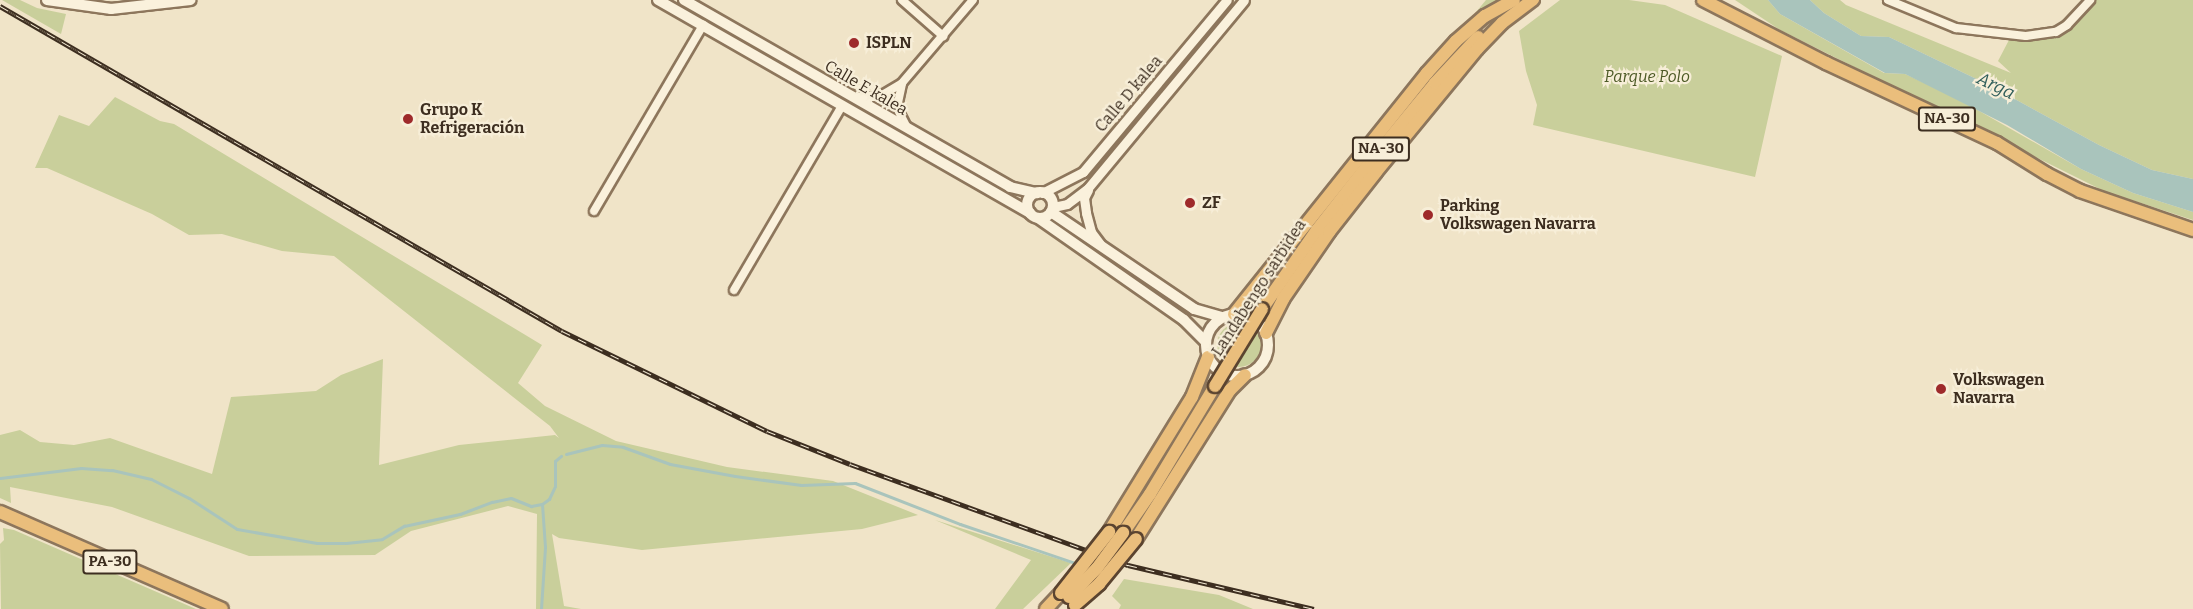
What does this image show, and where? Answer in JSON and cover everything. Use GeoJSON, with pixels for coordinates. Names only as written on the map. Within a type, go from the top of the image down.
{"type":"FeatureCollection","features":[{"type":"Feature","properties":{"kind":"highway","name":"Landabengo sarbidea"},"geometry":{"type":"LineString","coordinates":[[1054,609],[1069,601],[1123,533],[1150,494],[1262,309],[1317,230],[1435,83],[1482,32],[1517,2],[1531,0]]}},
{"type":"Feature","properties":{"kind":"highway"},"geometry":{"type":"LineString","coordinates":[[1266,333],[1290,289],[1329,232],[1376,172],[1478,49],[1502,23],[1531,0]]}},
{"type":"Feature","properties":{"kind":"highway","name":"NA-30"},"geometry":{"type":"LineString","coordinates":[[1703,0],[1826,63],[1997,143],[2047,174],[2080,191],[2193,230]]}},
{"type":"Feature","properties":{"kind":"highway"},"geometry":{"type":"LineString","coordinates":[[1228,315],[1427,73],[1456,41],[1485,16],[1517,2]]}},
{"type":"Feature","properties":{"kind":"highway"},"geometry":{"type":"LineString","coordinates":[[1069,601],[1192,397],[1208,357]]}},
{"type":"Feature","properties":{"kind":"highway"},"geometry":{"type":"LineString","coordinates":[[1046,609],[1069,601],[1099,584],[1136,539],[1230,390],[1245,375]]}},
{"type":"Feature","properties":{"kind":"highway","name":"PA-30"},"geometry":{"type":"LineString","coordinates":[[0,512],[222,609]]}},
{"type":"Feature","properties":{"kind":"main road"},"geometry":{"type":"LineString","coordinates":[[47,0],[111,9],[190,0]]}},
{"type":"Feature","properties":{"kind":"main road","name":"Calle E kalea"},"geometry":{"type":"LineString","coordinates":[[658,0],[1034,215],[1184,320],[1206,342]]}},
{"type":"Feature","properties":{"kind":"main road","name":"Calle E kalea"},"geometry":{"type":"LineString","coordinates":[[684,0],[1010,187],[1039,193]]}},
{"type":"Feature","properties":{"kind":"main road"},"geometry":{"type":"LineString","coordinates":[[1052,210],[1034,215],[1028,203],[1039,193],[1050,198],[1052,210],[1194,309],[1228,315],[1247,315],[1258,322],[1266,333],[1268,348],[1260,366],[1245,375],[1223,373],[1208,357],[1206,342],[1214,324],[1228,315]]}},
{"type":"Feature","properties":{"kind":"street"},"geometry":{"type":"LineString","coordinates":[[902,0],[943,36]]}},
{"type":"Feature","properties":{"kind":"street"},"geometry":{"type":"LineString","coordinates":[[852,97],[879,97],[902,83],[973,0]]}},
{"type":"Feature","properties":{"kind":"street","name":"Calle D kalea"},"geometry":{"type":"LineString","coordinates":[[1039,193],[1061,185],[1083,172],[1227,0]]}},
{"type":"Feature","properties":{"kind":"street","name":"Calle D kalea"},"geometry":{"type":"LineString","coordinates":[[1052,210],[1067,204],[1088,188],[1244,0]]}},
{"type":"Feature","properties":{"kind":"street"},"geometry":{"type":"LineString","coordinates":[[1888,0],[1956,27],[2008,35],[2056,32],[2067,26],[2090,0]]}},
{"type":"Feature","properties":{"kind":"street"},"geometry":{"type":"LineString","coordinates":[[594,211],[703,26]]}},
{"type":"Feature","properties":{"kind":"street"},"geometry":{"type":"LineString","coordinates":[[902,83],[897,108],[908,129]]}},
{"type":"Feature","properties":{"kind":"street","name":"Calle E kalea"},"geometry":{"type":"LineString","coordinates":[[734,291],[842,106]]}},
{"type":"Feature","properties":{"kind":"street"},"geometry":{"type":"LineString","coordinates":[[1088,188],[1084,198],[1091,232],[1104,248]]}},
{"type":"Feature","properties":{"kind":"green space"},"geometry":{"type":"Polygon","coordinates":[[[2,0],[20,0],[37,8],[66,14],[61,34],[2,0]]]}},
{"type":"Feature","properties":{"kind":"green space"},"geometry":{"type":"Polygon","coordinates":[[[1486,0],[1501,0],[1472,17],[1486,0]]]}},
{"type":"Feature","properties":{"kind":"green space","name":"Parque Polo"},"geometry":{"type":"Polygon","coordinates":[[[1560,0],[1629,0],[1665,5],[1782,56],[1755,177],[1533,125],[1537,105],[1526,71],[1519,31],[1560,0]]]}},
{"type":"Feature","properties":{"kind":"green space"},"geometry":{"type":"Polygon","coordinates":[[[1735,0],[1768,0],[1780,14],[1884,73],[1905,74],[1953,96],[2081,169],[2133,193],[2193,212],[2193,220],[2104,191],[1780,30],[1735,0]]]}},
{"type":"Feature","properties":{"kind":"green space"},"geometry":{"type":"Polygon","coordinates":[[[1810,0],[1840,0],[1846,5],[2011,73],[1998,61],[2009,40],[2046,39],[2061,36],[2084,14],[2090,0],[2193,0],[2193,179],[2152,170],[2099,145],[1989,85],[1889,37],[1861,36],[1824,13],[1810,0]]]}},
{"type":"Feature","properties":{"kind":"green space"},"geometry":{"type":"Polygon","coordinates":[[[115,97],[160,121],[174,124],[542,345],[518,383],[545,406],[616,441],[727,467],[833,481],[918,515],[862,529],[642,550],[559,538],[552,534],[564,606],[581,609],[536,609],[537,514],[508,506],[411,531],[375,555],[249,556],[112,507],[10,487],[11,503],[0,498],[0,435],[20,430],[40,442],[74,445],[110,438],[212,474],[231,397],[316,391],[341,375],[383,359],[379,465],[459,445],[555,435],[559,438],[550,426],[334,256],[282,251],[222,234],[189,235],[152,214],[47,168],[35,168],[59,115],[89,126],[115,97]]]}},
{"type":"Feature","properties":{"kind":"green space"},"geometry":{"type":"Polygon","coordinates":[[[1239,323],[1248,324],[1255,329],[1260,336],[1260,354],[1255,361],[1248,366],[1239,367],[1230,366],[1223,361],[1218,354],[1217,345],[1218,336],[1223,329],[1230,324],[1239,323]]]}},
{"type":"Feature","properties":{"kind":"green space"},"geometry":{"type":"Polygon","coordinates":[[[935,520],[1071,563],[1023,609],[995,609],[1031,560],[935,520]]]}},
{"type":"Feature","properties":{"kind":"green space"},"geometry":{"type":"Polygon","coordinates":[[[3,528],[14,530],[196,609],[1,609],[0,544],[4,540],[3,528]]]}},
{"type":"Feature","properties":{"kind":"green space"},"geometry":{"type":"Polygon","coordinates":[[[1124,579],[1219,595],[1253,609],[1119,609],[1121,605],[1112,596],[1124,579]]]}},
{"type":"Feature","properties":{"kind":"water"},"geometry":{"type":"Polygon","coordinates":[[[1768,0],[1810,0],[1824,13],[1861,36],[1889,37],[1989,85],[2099,145],[2152,170],[2193,179],[2193,212],[2133,193],[2081,169],[2007,125],[1905,74],[1885,73],[1780,14],[1768,0]]]}},
{"type":"Feature","properties":{"kind":"waterway"},"geometry":{"type":"LineString","coordinates":[[566,454],[602,445],[623,447],[670,464],[735,476],[801,485],[855,483],[960,524],[1078,564]]}},
{"type":"Feature","properties":{"kind":"waterway"},"geometry":{"type":"LineString","coordinates":[[0,478],[81,468],[112,470],[151,479],[189,498],[237,529],[317,543],[346,543],[382,539],[404,526],[460,514],[492,502],[511,498],[531,506],[542,504],[549,499],[555,486],[555,461],[561,456]]}},
{"type":"Feature","properties":{"kind":"waterway"},"geometry":{"type":"LineString","coordinates":[[541,609],[545,547],[542,504]]}},
{"type":"Feature","properties":{"kind":"railway"},"geometry":{"type":"LineString","coordinates":[[0,6],[562,331],[767,431],[850,464],[1128,565],[1314,609]]}},
{"type":"Feature","properties":{"kind":"place","name":"ISPLN"},"geometry":{"type":"Point","coordinates":[854,43]}},
{"type":"Feature","properties":{"kind":"place","name":"Grupo K Refrigeración"},"geometry":{"type":"Point","coordinates":[408,119]}},
{"type":"Feature","properties":{"kind":"place","name":"ZF"},"geometry":{"type":"Point","coordinates":[1190,203]}},
{"type":"Feature","properties":{"kind":"place","name":"Parking Volkswagen Navarra"},"geometry":{"type":"Point","coordinates":[1428,215]}},
{"type":"Feature","properties":{"kind":"place","name":"Volkswagen Navarra"},"geometry":{"type":"Point","coordinates":[1941,389]}},
{"type":"Feature","properties":{"kind":"water label","name":"Arga"},"geometry":{"type":"Point","coordinates":[1996,86]}}]}
